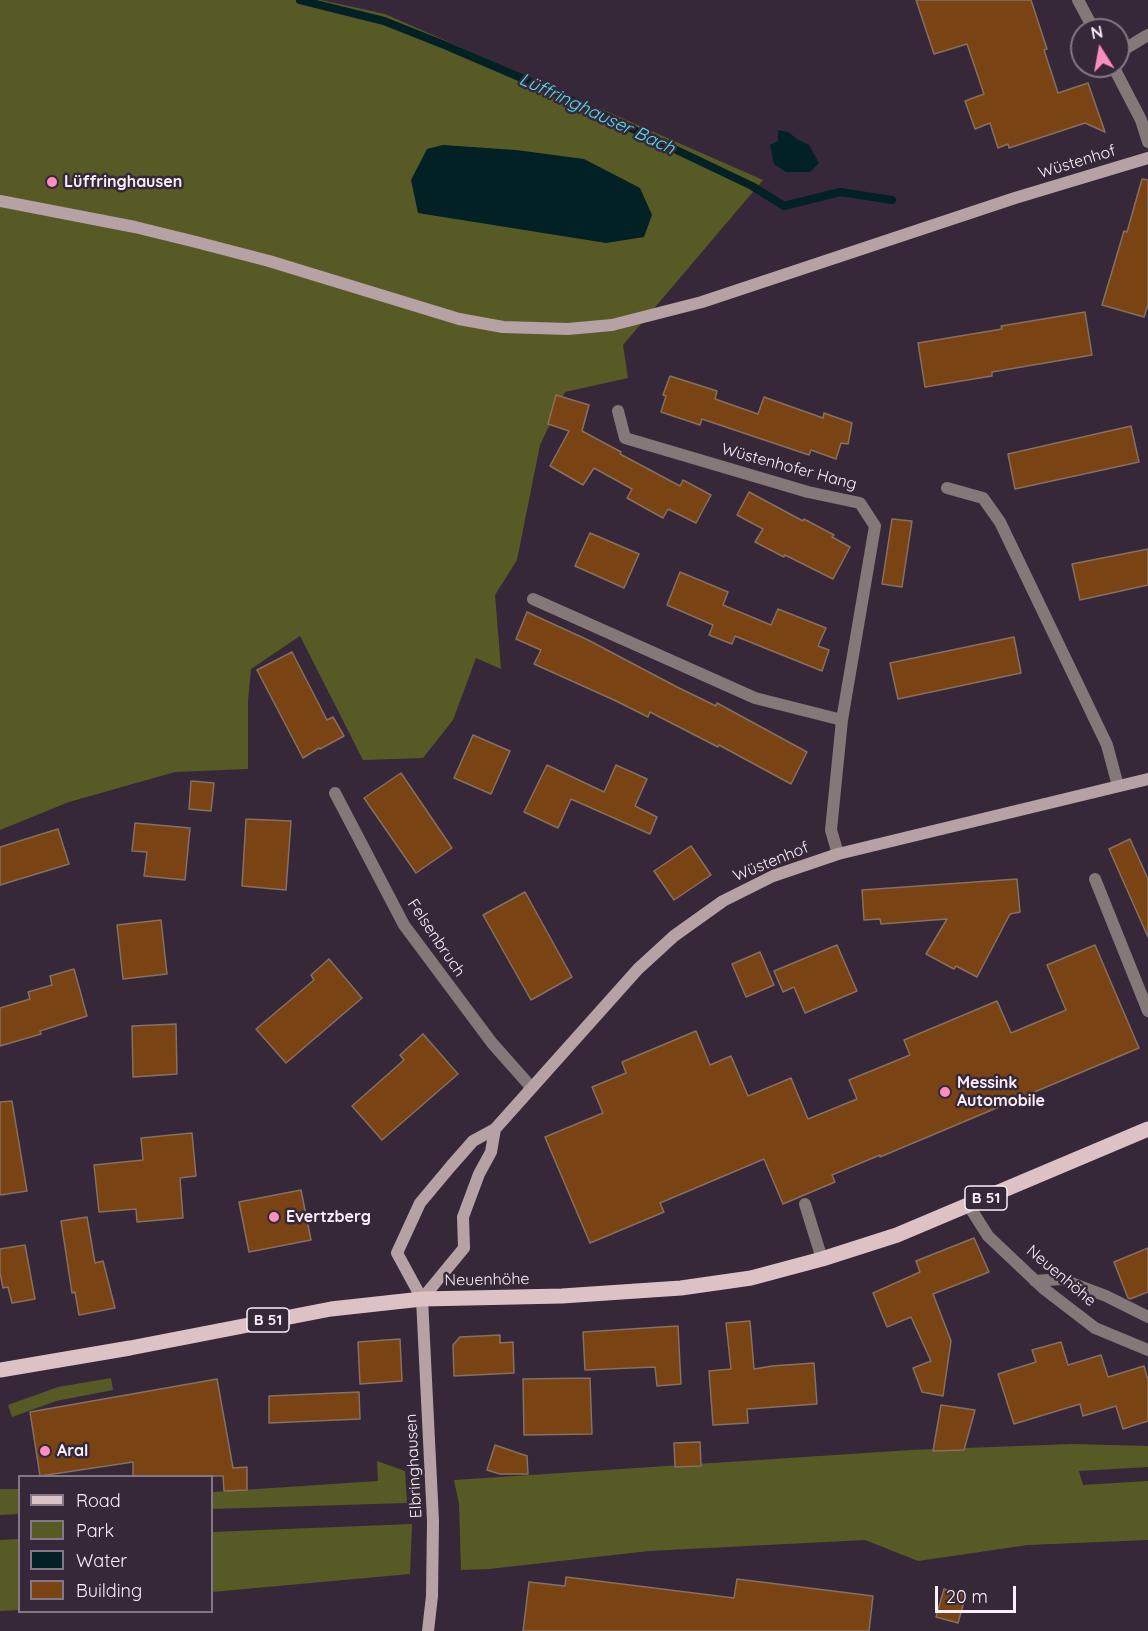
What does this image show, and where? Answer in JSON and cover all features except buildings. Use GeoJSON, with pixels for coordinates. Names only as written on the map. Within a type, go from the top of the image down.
{"type":"FeatureCollection","features":[{"type":"Feature","properties":{"kind":"main road","name":"Wüstenhof"},"geometry":{"type":"LineString","coordinates":[[0,201],[135,227],[196,242],[269,261],[459,319],[503,327],[548,329],[612,325],[661,314],[732,293],[1015,198],[1148,158]]}},
{"type":"Feature","properties":{"kind":"main road","name":"Wüstenhof"},"geometry":{"type":"LineString","coordinates":[[495,1129],[491,1152],[479,1174],[463,1217],[464,1248],[422,1299],[397,1253],[420,1203],[473,1141],[495,1129],[632,975],[682,929],[723,901],[748,888],[773,876],[838,854],[1148,779]]}},
{"type":"Feature","properties":{"kind":"main road","name":"Neuenhöhe"},"geometry":{"type":"LineString","coordinates":[[0,1370],[130,1348],[331,1309],[422,1299],[562,1296],[681,1288],[751,1278],[822,1259],[897,1235],[1148,1129]]}},
{"type":"Feature","properties":{"kind":"main road","name":"Elbringhausen"},"geometry":{"type":"LineString","coordinates":[[422,1299],[434,1521],[432,1596],[428,1631]]}},
{"type":"Feature","properties":{"kind":"street"},"geometry":{"type":"LineString","coordinates":[[1078,0],[1088,18]]}},
{"type":"Feature","properties":{"kind":"street"},"geometry":{"type":"LineString","coordinates":[[1130,46],[1148,35]]}},
{"type":"Feature","properties":{"kind":"street"},"geometry":{"type":"LineString","coordinates":[[1119,78],[1141,120],[1148,142]]}},
{"type":"Feature","properties":{"kind":"street","name":"Wüstenhofer Hang"},"geometry":{"type":"LineString","coordinates":[[618,411],[625,438],[807,492],[860,503],[875,526],[842,720],[831,830],[838,854]]}},
{"type":"Feature","properties":{"kind":"street"},"geometry":{"type":"LineString","coordinates":[[947,488],[983,498],[1000,522],[1107,746],[1118,786]]}},
{"type":"Feature","properties":{"kind":"street"},"geometry":{"type":"LineString","coordinates":[[533,599],[755,698],[842,720]]}},
{"type":"Feature","properties":{"kind":"street","name":"Felsenbruch"},"geometry":{"type":"LineString","coordinates":[[335,793],[404,925],[492,1043],[531,1088]]}},
{"type":"Feature","properties":{"kind":"street"},"geometry":{"type":"LineString","coordinates":[[1095,879],[1148,1011]]}},
{"type":"Feature","properties":{"kind":"street"},"geometry":{"type":"LineString","coordinates":[[805,1204],[822,1259]]}},
{"type":"Feature","properties":{"kind":"street","name":"Neuenhöhe"},"geometry":{"type":"LineString","coordinates":[[969,1206],[988,1236],[1035,1281],[1095,1328],[1148,1350]]}},
{"type":"Feature","properties":{"kind":"street"},"geometry":{"type":"LineString","coordinates":[[1035,1281],[1061,1279],[1106,1296],[1148,1317]]}},
{"type":"Feature","properties":{"kind":"green space"},"geometry":{"type":"Polygon","coordinates":[[[0,0],[321,0],[385,14],[763,180],[623,345],[628,378],[565,392],[540,445],[517,560],[495,595],[501,669],[476,658],[453,720],[423,758],[363,760],[300,636],[251,669],[248,701],[248,769],[175,772],[69,802],[0,830],[0,0]]]}},
{"type":"Feature","properties":{"kind":"green space"},"geometry":{"type":"Polygon","coordinates":[[[111,1378],[113,1390],[56,1401],[12,1417],[8,1405],[58,1387],[111,1378]]]}},
{"type":"Feature","properties":{"kind":"green space"},"geometry":{"type":"Polygon","coordinates":[[[1073,1444],[1148,1446],[1148,1467],[1079,1471],[1083,1485],[1148,1481],[1148,1540],[1028,1545],[918,1561],[865,1540],[649,1551],[489,1569],[461,1570],[459,1504],[454,1480],[911,1450],[1073,1444]]]}},
{"type":"Feature","properties":{"kind":"green space"},"geometry":{"type":"Polygon","coordinates":[[[377,1461],[405,1471],[407,1503],[213,1509],[213,1492],[378,1481],[377,1461]]]}},
{"type":"Feature","properties":{"kind":"green space"},"geometry":{"type":"Polygon","coordinates":[[[0,1489],[18,1489],[18,1514],[0,1515],[0,1489]]]}},
{"type":"Feature","properties":{"kind":"green space"},"geometry":{"type":"Polygon","coordinates":[[[412,1524],[410,1574],[213,1592],[213,1532],[412,1524]]]}},
{"type":"Feature","properties":{"kind":"green space"},"geometry":{"type":"Polygon","coordinates":[[[18,1539],[18,1610],[0,1611],[0,1540],[18,1539]]]}},
{"type":"Feature","properties":{"kind":"water"},"geometry":{"type":"Polygon","coordinates":[[[778,130],[788,132],[809,145],[819,163],[810,172],[786,172],[774,164],[770,145],[778,141],[778,130]]]}},
{"type":"Feature","properties":{"kind":"water"},"geometry":{"type":"Polygon","coordinates":[[[443,145],[516,150],[584,159],[640,188],[652,215],[644,237],[606,243],[418,213],[411,180],[427,149],[443,145]]]}},
{"type":"Feature","properties":{"kind":"waterway","name":"Lüffringhauser Bach"},"geometry":{"type":"LineString","coordinates":[[300,0],[384,21],[447,46],[561,95],[752,186],[784,206],[840,192],[892,200]]}},
{"type":"Feature","properties":{"kind":"place","name":"Lüffringhausen"},"geometry":{"type":"Point","coordinates":[52,182]}},
{"type":"Feature","properties":{"kind":"place","name":"Messink Automobile"},"geometry":{"type":"Point","coordinates":[945,1092]}},
{"type":"Feature","properties":{"kind":"place","name":"Evertzberg"},"geometry":{"type":"Point","coordinates":[274,1217]}},
{"type":"Feature","properties":{"kind":"place","name":"Aral"},"geometry":{"type":"Point","coordinates":[45,1451]}}]}
